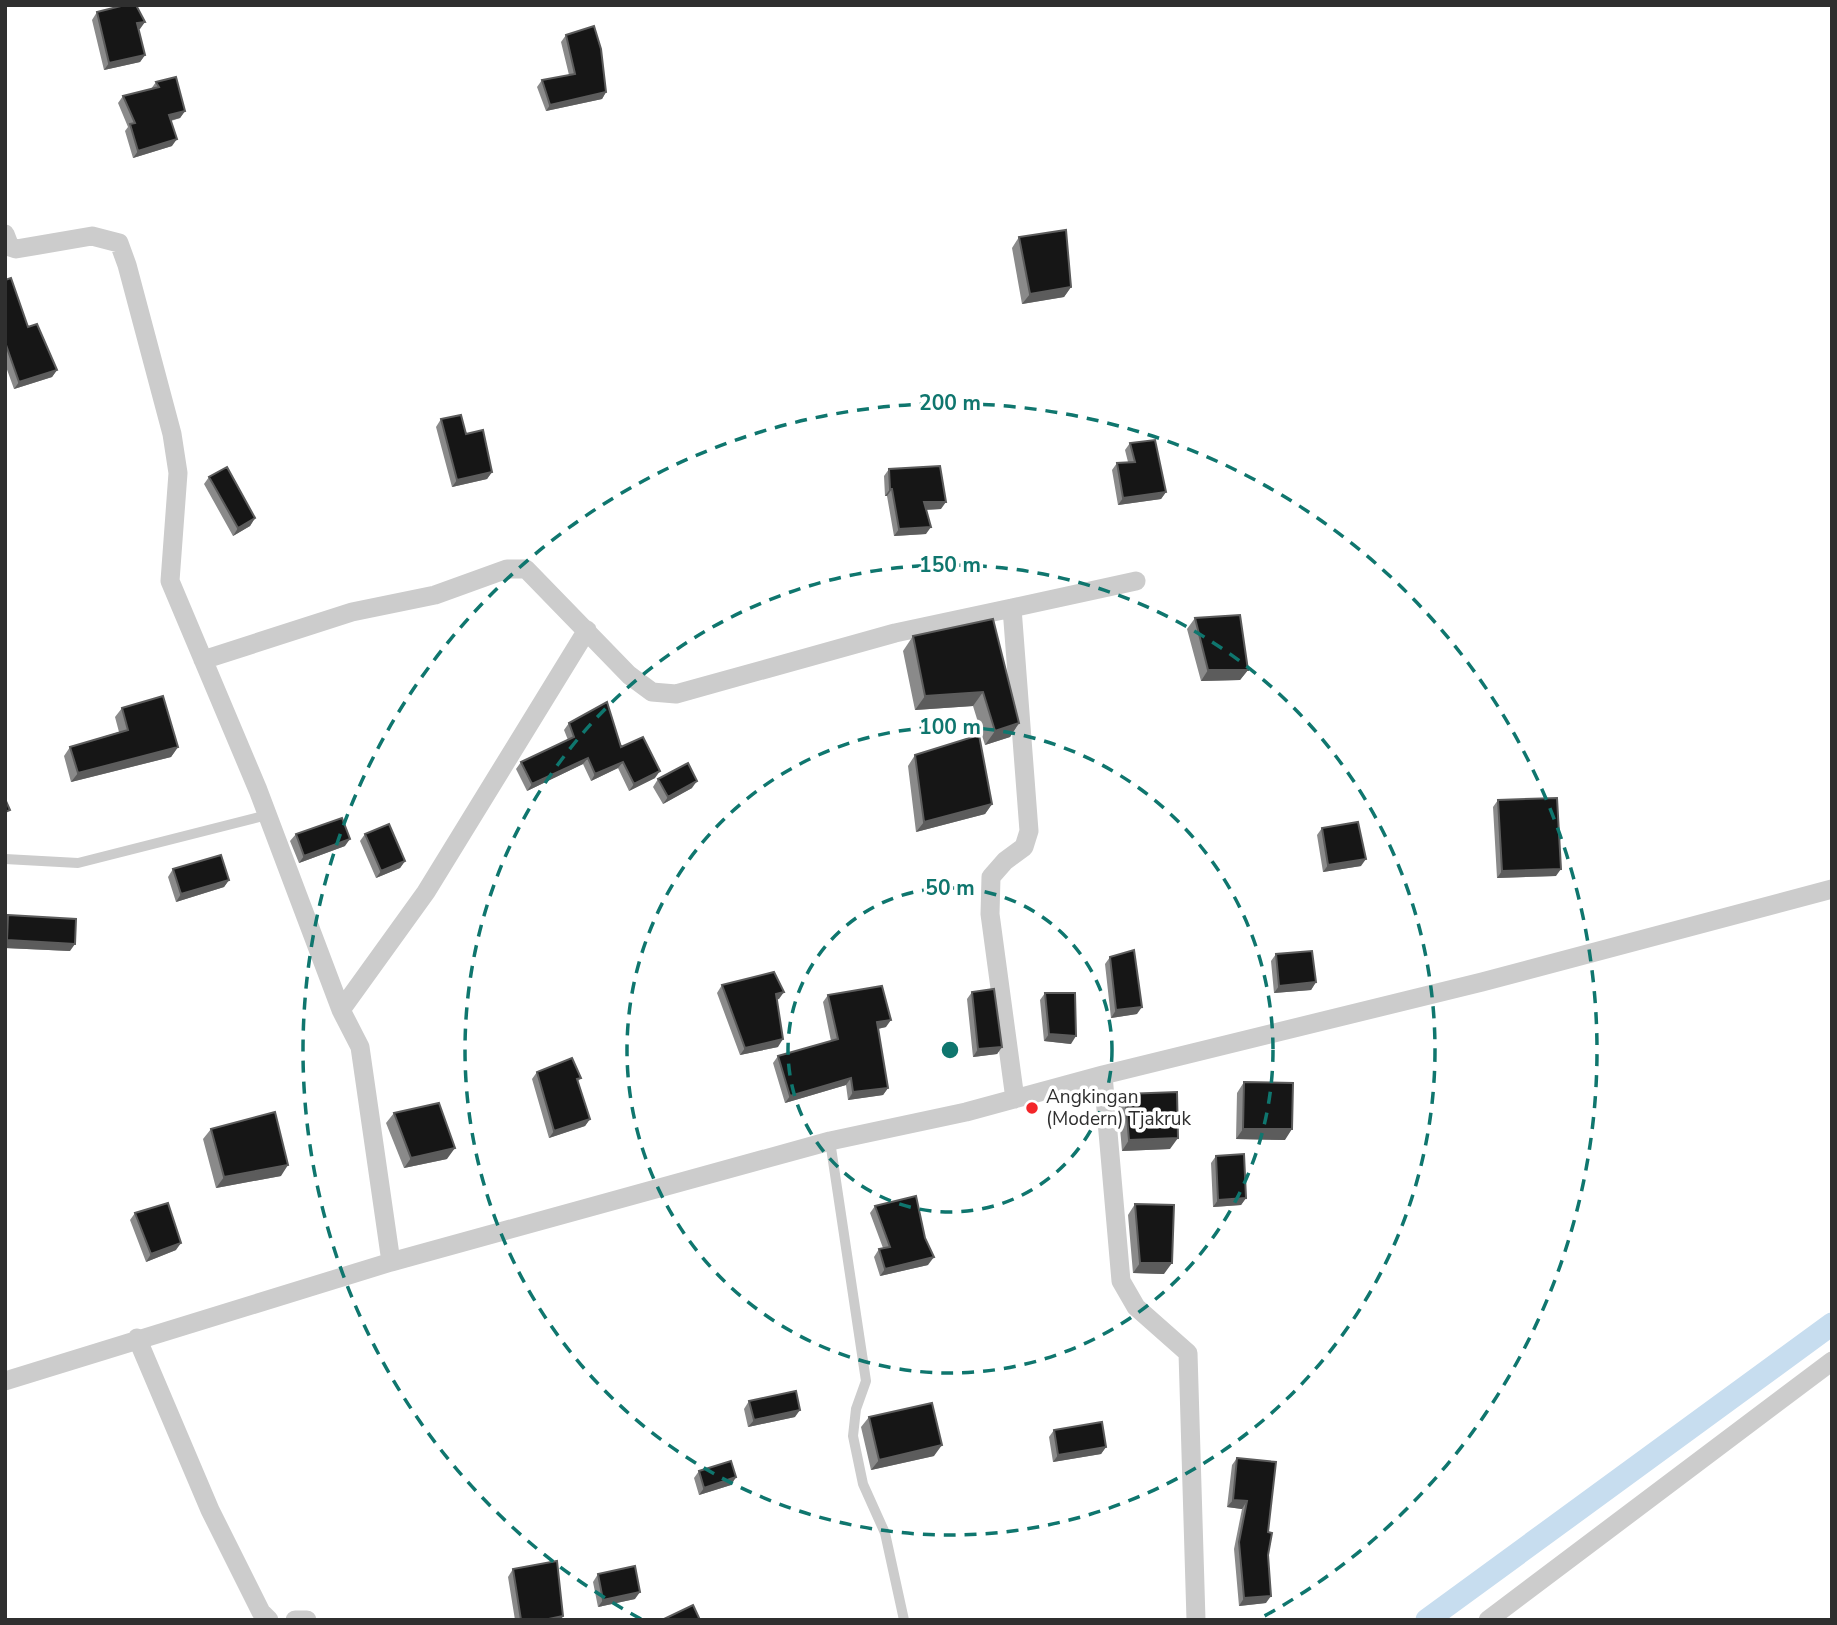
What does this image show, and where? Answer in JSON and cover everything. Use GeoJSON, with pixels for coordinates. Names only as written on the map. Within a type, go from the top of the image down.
{"type":"FeatureCollection","features":[{"type":"Feature","properties":{"kind":"street"},"geometry":{"type":"LineString","coordinates":[[7,243],[23,249],[92,236],[119,243],[175,451],[177,503],[170,581],[267,815],[341,1010],[360,1047],[391,1262]]}},
{"type":"Feature","properties":{"kind":"street"},"geometry":{"type":"LineString","coordinates":[[203,660],[352,612],[435,595],[507,569],[526,569],[629,675],[652,692],[676,694],[895,633],[1136,581]]}},
{"type":"Feature","properties":{"kind":"street"},"geometry":{"type":"LineString","coordinates":[[1012,608],[1029,831],[1024,847],[1005,860],[991,877],[990,914],[1015,1099]]}},
{"type":"Feature","properties":{"kind":"street"},"geometry":{"type":"LineString","coordinates":[[341,1010],[426,892],[587,630]]}},
{"type":"Feature","properties":{"kind":"street"},"geometry":{"type":"LineString","coordinates":[[5,1381],[137,1338],[391,1262],[830,1141],[1015,1099],[1482,982],[1832,889]]}},
{"type":"Feature","properties":{"kind":"street"},"geometry":{"type":"LineString","coordinates":[[1103,1075],[1121,1281],[1136,1307],[1188,1353],[1196,1620]]}},
{"type":"Feature","properties":{"kind":"street"},"geometry":{"type":"LineString","coordinates":[[137,1338],[210,1510],[261,1612],[269,1620]]}},
{"type":"Feature","properties":{"kind":"street"},"geometry":{"type":"LineString","coordinates":[[1488,1620],[1832,1361]]}},
{"type":"Feature","properties":{"kind":"street"},"geometry":{"type":"LineString","coordinates":[[295,1620],[307,1620]]}},
{"type":"Feature","properties":{"kind":"lane"},"geometry":{"type":"LineString","coordinates":[[5,859],[78,863],[267,815]]}},
{"type":"Feature","properties":{"kind":"lane"},"geometry":{"type":"LineString","coordinates":[[830,1141],[866,1381],[856,1409],[853,1436],[863,1484],[885,1533],[904,1620]]}},
{"type":"Feature","properties":{"kind":"building"},"geometry":{"type":"Polygon","coordinates":[[[136,5],[145,22],[137,23],[145,55],[109,63],[97,12],[136,5]]]}},
{"type":"Feature","properties":{"kind":"building"},"geometry":{"type":"Polygon","coordinates":[[[594,26],[601,49],[606,92],[550,105],[542,80],[575,74],[566,35],[594,26]]]}},
{"type":"Feature","properties":{"kind":"building"},"geometry":{"type":"Polygon","coordinates":[[[176,77],[185,111],[169,115],[177,139],[138,151],[130,124],[135,123],[123,96],[159,87],[156,82],[176,77]]]}},
{"type":"Feature","properties":{"kind":"building"},"geometry":{"type":"Polygon","coordinates":[[[1066,230],[1071,287],[1030,294],[1019,237],[1066,230]]]}},
{"type":"Feature","properties":{"kind":"building"},"geometry":{"type":"Polygon","coordinates":[[[11,278],[28,327],[37,324],[57,370],[19,382],[5,342],[5,280],[11,278]]]}},
{"type":"Feature","properties":{"kind":"building"},"geometry":{"type":"Polygon","coordinates":[[[461,415],[466,434],[483,430],[492,472],[457,480],[441,419],[461,415]]]}},
{"type":"Feature","properties":{"kind":"building"},"geometry":{"type":"Polygon","coordinates":[[[1155,440],[1166,492],[1123,498],[1117,463],[1135,462],[1130,443],[1155,440]]]}},
{"type":"Feature","properties":{"kind":"building"},"geometry":{"type":"Polygon","coordinates":[[[940,466],[946,502],[924,502],[931,527],[899,529],[890,489],[889,469],[940,466]]]}},
{"type":"Feature","properties":{"kind":"building"},"geometry":{"type":"Polygon","coordinates":[[[227,467],[255,518],[238,528],[209,477],[227,467]]]}},
{"type":"Feature","properties":{"kind":"building"},"geometry":{"type":"Polygon","coordinates":[[[1240,615],[1248,670],[1208,670],[1195,618],[1240,615]]]}},
{"type":"Feature","properties":{"kind":"building"},"geometry":{"type":"Polygon","coordinates":[[[993,619],[1019,723],[995,731],[983,692],[925,696],[913,636],[993,619]]]}},
{"type":"Feature","properties":{"kind":"building"},"geometry":{"type":"Polygon","coordinates":[[[163,696],[178,747],[78,773],[70,747],[128,730],[122,708],[163,696]]]}},
{"type":"Feature","properties":{"kind":"building"},"geometry":{"type":"Polygon","coordinates":[[[607,702],[621,747],[643,737],[660,771],[634,784],[623,762],[595,774],[588,758],[532,784],[521,762],[574,737],[569,723],[607,702]]]}},
{"type":"Feature","properties":{"kind":"building"},"geometry":{"type":"Polygon","coordinates":[[[979,735],[992,804],[924,822],[915,755],[979,735]]]}},
{"type":"Feature","properties":{"kind":"building"},"geometry":{"type":"Polygon","coordinates":[[[688,763],[697,781],[668,797],[658,779],[688,763]]]}},
{"type":"Feature","properties":{"kind":"building"},"geometry":{"type":"Polygon","coordinates":[[[1557,798],[1561,869],[1502,871],[1498,800],[1557,798]]]}},
{"type":"Feature","properties":{"kind":"building"},"geometry":{"type":"Polygon","coordinates":[[[5,799],[10,810],[5,812],[5,799]]]}},
{"type":"Feature","properties":{"kind":"building"},"geometry":{"type":"Polygon","coordinates":[[[342,818],[350,839],[304,856],[296,834],[342,818]]]}},
{"type":"Feature","properties":{"kind":"building"},"geometry":{"type":"Polygon","coordinates":[[[1358,822],[1366,859],[1328,865],[1322,828],[1358,822]]]}},
{"type":"Feature","properties":{"kind":"building"},"geometry":{"type":"Polygon","coordinates":[[[389,824],[405,861],[381,871],[365,834],[389,824]]]}},
{"type":"Feature","properties":{"kind":"building"},"geometry":{"type":"Polygon","coordinates":[[[221,855],[229,880],[181,894],[173,869],[221,855]]]}},
{"type":"Feature","properties":{"kind":"building"},"geometry":{"type":"Polygon","coordinates":[[[8,915],[76,919],[75,944],[7,940],[8,915]]]}},
{"type":"Feature","properties":{"kind":"building"},"geometry":{"type":"Polygon","coordinates":[[[1134,950],[1142,1007],[1116,1010],[1110,957],[1134,950]]]}},
{"type":"Feature","properties":{"kind":"building"},"geometry":{"type":"Polygon","coordinates":[[[1312,951],[1316,982],[1279,986],[1276,954],[1312,951]]]}},
{"type":"Feature","properties":{"kind":"building"},"geometry":{"type":"Polygon","coordinates":[[[774,972],[784,992],[776,994],[783,1039],[745,1048],[722,985],[774,972]]]}},
{"type":"Feature","properties":{"kind":"building"},"geometry":{"type":"Polygon","coordinates":[[[882,986],[891,1020],[877,1022],[888,1088],[853,1092],[851,1078],[790,1096],[778,1056],[838,1039],[828,995],[882,986]]]}},
{"type":"Feature","properties":{"kind":"building"},"geometry":{"type":"Polygon","coordinates":[[[994,989],[1002,1047],[978,1049],[972,992],[994,989]]]}},
{"type":"Feature","properties":{"kind":"building"},"geometry":{"type":"Polygon","coordinates":[[[1045,993],[1075,993],[1076,1036],[1049,1034],[1045,993]]]}},
{"type":"Feature","properties":{"kind":"building"},"geometry":{"type":"Polygon","coordinates":[[[572,1058],[581,1078],[577,1079],[590,1119],[554,1131],[537,1072],[572,1058]]]}},
{"type":"Feature","properties":{"kind":"building"},"geometry":{"type":"Polygon","coordinates":[[[1244,1082],[1293,1083],[1292,1129],[1243,1129],[1244,1082]]]}},
{"type":"Feature","properties":{"kind":"building"},"geometry":{"type":"Polygon","coordinates":[[[1177,1092],[1178,1138],[1129,1140],[1125,1094],[1177,1092]]]}},
{"type":"Feature","properties":{"kind":"building"},"geometry":{"type":"Polygon","coordinates":[[[439,1103],[455,1148],[411,1158],[394,1113],[439,1103]]]}},
{"type":"Feature","properties":{"kind":"building"},"geometry":{"type":"Polygon","coordinates":[[[275,1112],[288,1165],[224,1177],[211,1129],[275,1112]]]}},
{"type":"Feature","properties":{"kind":"building"},"geometry":{"type":"Polygon","coordinates":[[[1244,1154],[1246,1198],[1218,1200],[1216,1156],[1244,1154]]]}},
{"type":"Feature","properties":{"kind":"building"},"geometry":{"type":"Polygon","coordinates":[[[916,1196],[925,1238],[934,1257],[885,1269],[879,1249],[890,1247],[875,1206],[916,1196]]]}},
{"type":"Feature","properties":{"kind":"building"},"geometry":{"type":"Polygon","coordinates":[[[168,1203],[181,1243],[151,1254],[135,1213],[168,1203]]]}},
{"type":"Feature","properties":{"kind":"building"},"geometry":{"type":"Polygon","coordinates":[[[1135,1204],[1174,1205],[1172,1263],[1140,1263],[1135,1204]]]}},
{"type":"Feature","properties":{"kind":"building"},"geometry":{"type":"Polygon","coordinates":[[[796,1391],[800,1410],[754,1420],[749,1401],[796,1391]]]}},
{"type":"Feature","properties":{"kind":"building"},"geometry":{"type":"Polygon","coordinates":[[[932,1403],[942,1445],[879,1460],[869,1417],[932,1403]]]}},
{"type":"Feature","properties":{"kind":"building"},"geometry":{"type":"Polygon","coordinates":[[[1102,1422],[1106,1447],[1058,1455],[1054,1430],[1102,1422]]]}},
{"type":"Feature","properties":{"kind":"building"},"geometry":{"type":"Polygon","coordinates":[[[1237,1458],[1276,1462],[1268,1532],[1272,1533],[1268,1555],[1271,1596],[1244,1598],[1239,1542],[1247,1501],[1233,1500],[1237,1458]]]}},
{"type":"Feature","properties":{"kind":"building"},"geometry":{"type":"Polygon","coordinates":[[[731,1461],[736,1477],[704,1488],[699,1471],[731,1461]]]}},
{"type":"Feature","properties":{"kind":"building"},"geometry":{"type":"Polygon","coordinates":[[[557,1561],[563,1616],[544,1620],[521,1620],[513,1569],[557,1561]]]}},
{"type":"Feature","properties":{"kind":"building"},"geometry":{"type":"Polygon","coordinates":[[[635,1566],[640,1592],[603,1600],[598,1574],[635,1566]]]}},
{"type":"Feature","properties":{"kind":"building"},"geometry":{"type":"Polygon","coordinates":[[[693,1605],[700,1620],[662,1620],[693,1605]]]}},
{"type":"Feature","properties":{"kind":"waterway"},"geometry":{"type":"LineString","coordinates":[[1427,1620],[1832,1324]]}},
{"type":"Feature","properties":{"kind":"place","name":"Angkingan (Modern) Tjakruk"},"geometry":{"type":"Point","coordinates":[1032,1108]}}]}
